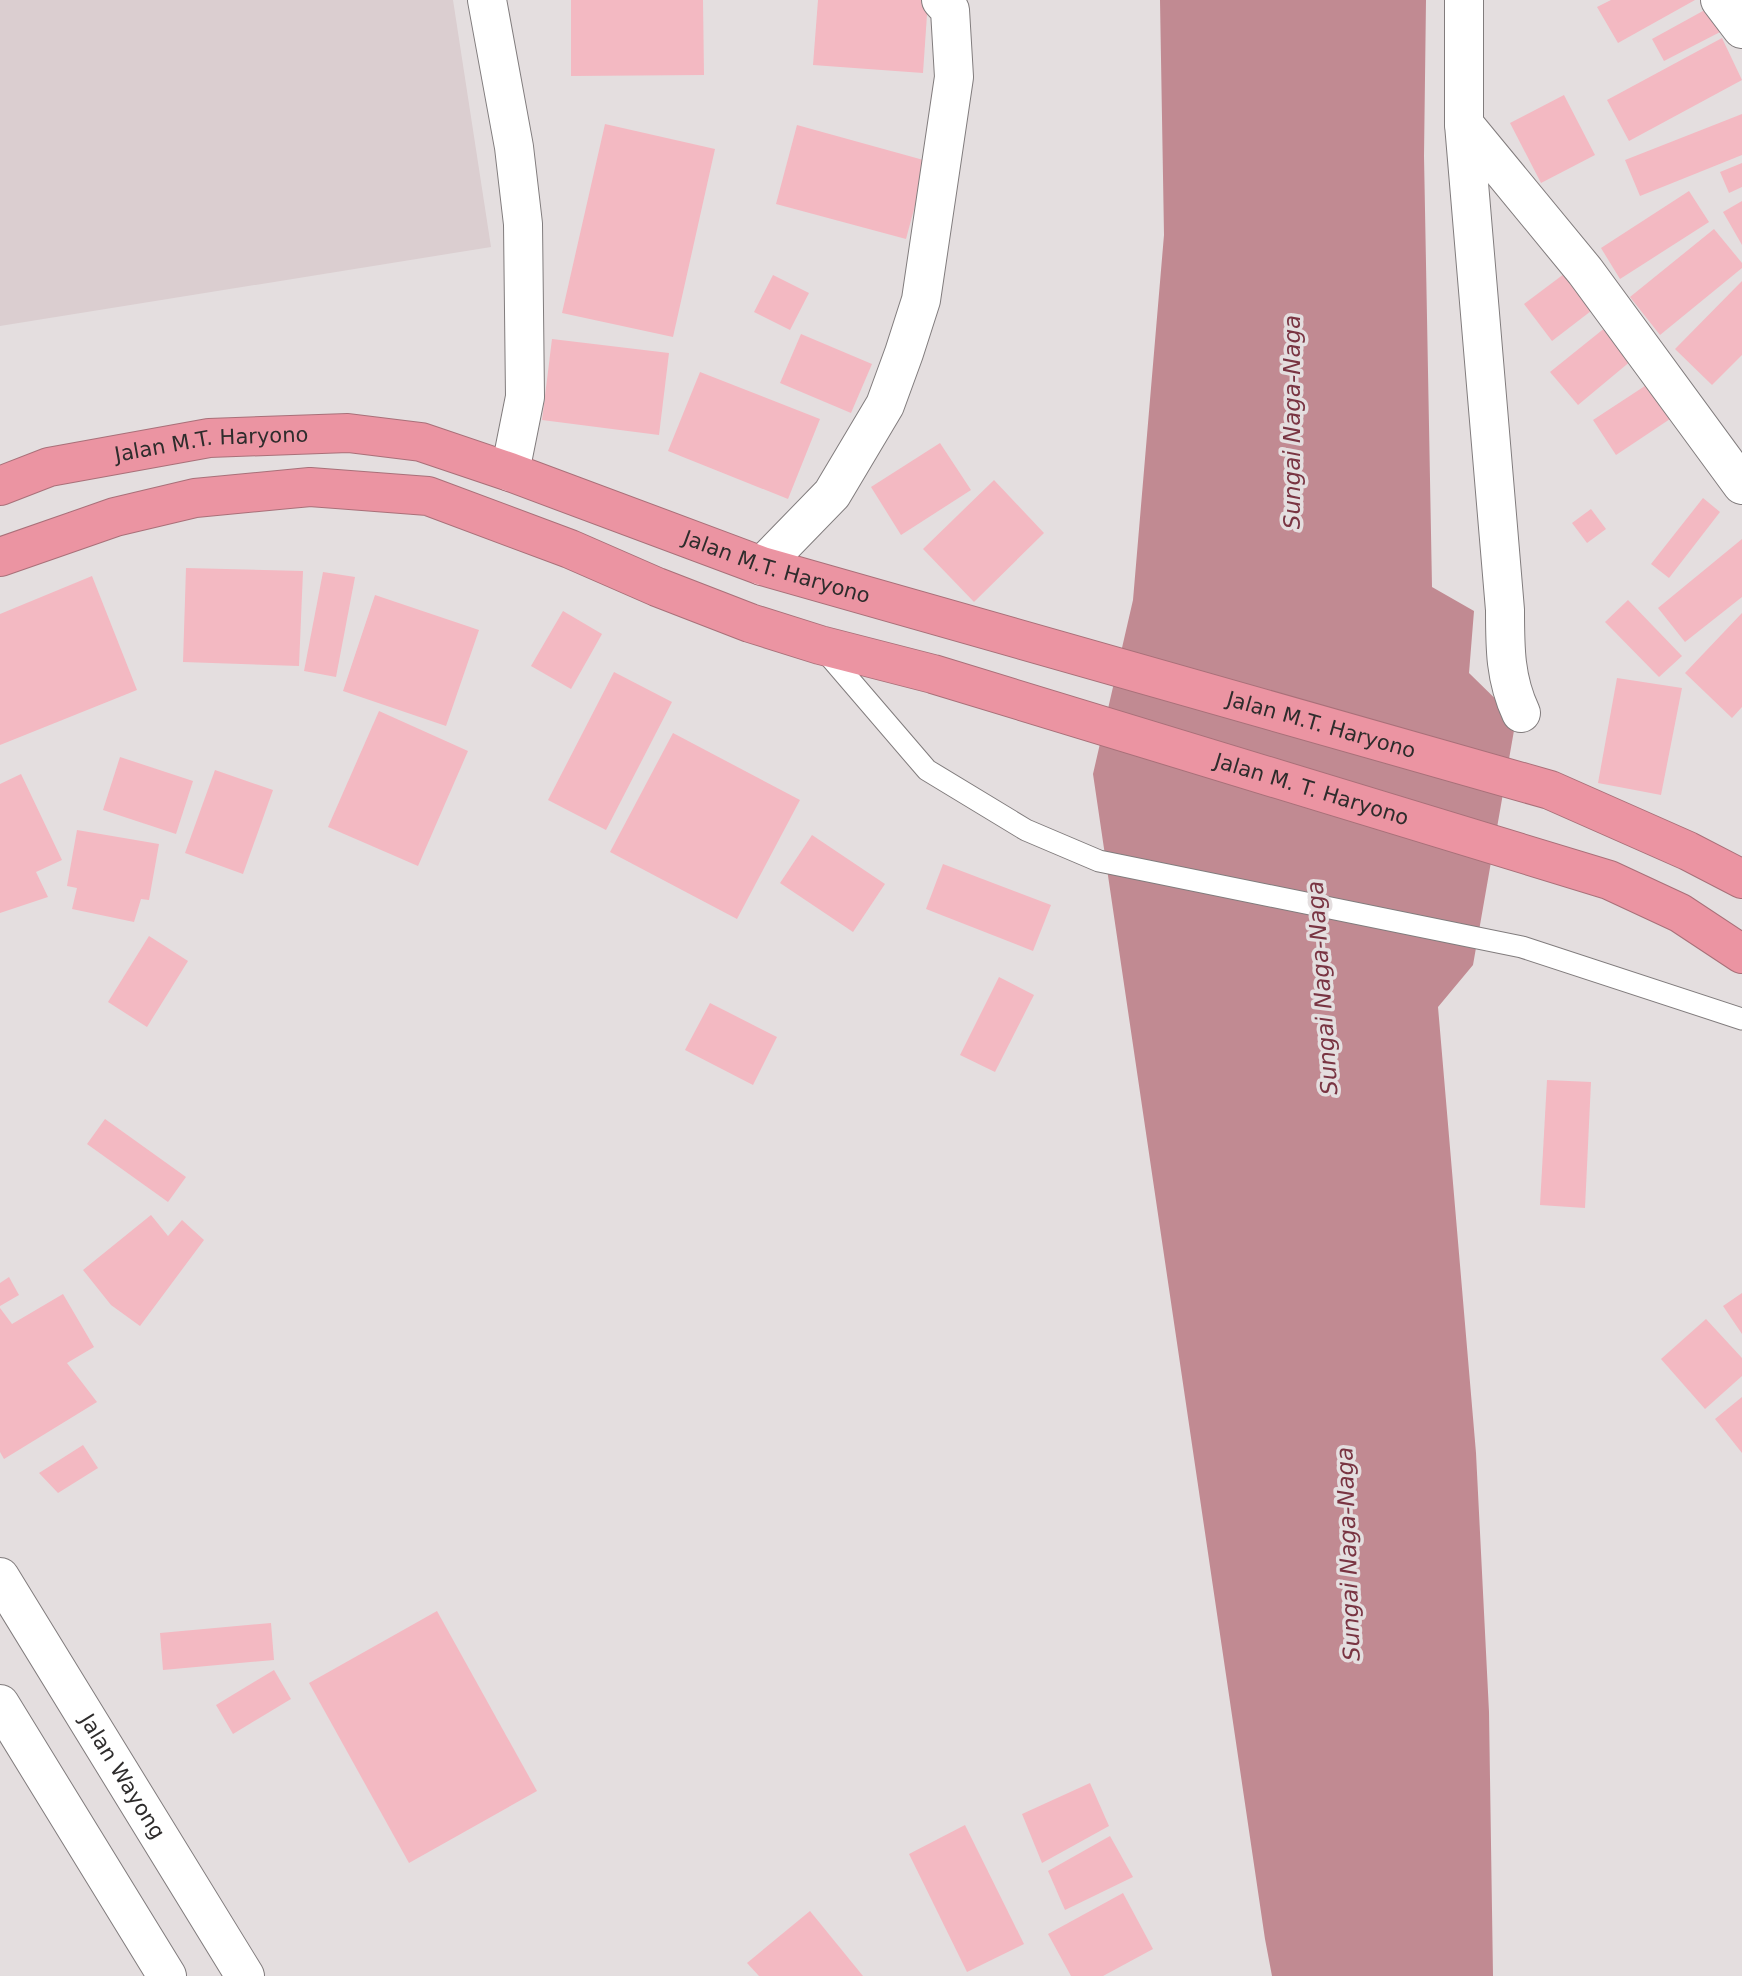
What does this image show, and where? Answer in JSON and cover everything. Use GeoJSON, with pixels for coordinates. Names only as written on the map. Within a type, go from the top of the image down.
{"type":"FeatureCollection","features":[{"type":"Feature","properties":{"kind":"highway","name":"Jalan M.T. Haryono"},"geometry":{"type":"LineString","coordinates":[[0,486],[49,467],[209,438],[348,433],[421,442],[510,472],[762,566],[1550,790],[1688,851],[1742,879]]}},
{"type":"Feature","properties":{"kind":"highway"},"geometry":{"type":"LineString","coordinates":[[0,558],[115,517],[195,498],[310,486],[428,496],[570,549],[692,600],[820,645]]}},
{"type":"Feature","properties":{"kind":"highway","name":"Jalan M. T. Haryono"},"geometry":{"type":"LineString","coordinates":[[820,645],[933,674],[1080,721],[1609,880],[1680,913],[1742,954]]}},
{"type":"Feature","properties":{"kind":"street"},"geometry":{"type":"LineString","coordinates":[[487,0],[514,147],[523,224],[525,397],[510,472]]}},
{"type":"Feature","properties":{"kind":"street"},"geometry":{"type":"LineString","coordinates":[[762,566],[832,494],[861,450],[885,405],[917,314],[954,77],[950,10],[941,0]]}},
{"type":"Feature","properties":{"kind":"street"},"geometry":{"type":"LineString","coordinates":[[1464,0],[1464,124],[1504,610],[1505,655],[1509,687],[1521,713]]}},
{"type":"Feature","properties":{"kind":"street"},"geometry":{"type":"LineString","coordinates":[[1720,0],[1742,29]]}},
{"type":"Feature","properties":{"kind":"street"},"geometry":{"type":"LineString","coordinates":[[1464,124],[1585,271],[1742,485]]}},
{"type":"Feature","properties":{"kind":"street","name":"Jalan Wayong"},"geometry":{"type":"LineString","coordinates":[[0,1577],[245,1976]]}},
{"type":"Feature","properties":{"kind":"street"},"geometry":{"type":"LineString","coordinates":[[0,1704],[167,1976]]}},
{"type":"Feature","properties":{"kind":"lane"},"geometry":{"type":"LineString","coordinates":[[820,645],[927,770],[1026,830],[1099,861],[1522,947],[1742,1019]]}},
{"type":"Feature","properties":{"kind":"shaded area"},"geometry":{"type":"Polygon","coordinates":[[[0,0],[453,0],[491,247],[0,326],[0,0]]]}},
{"type":"Feature","properties":{"kind":"water","name":"Sungai Naga-Naga"},"geometry":{"type":"Polygon","coordinates":[[[1160,0],[1426,0],[1424,156],[1432,587],[1474,611],[1469,673],[1516,719],[1473,965],[1438,1007],[1476,1453],[1489,1712],[1493,1976],[1272,1976],[1265,1939],[1093,774],[1133,600],[1164,235],[1160,0]]]}},
{"type":"Feature","properties":{"kind":"building"},"geometry":{"type":"Polygon","coordinates":[[[571,0],[703,0],[704,75],[571,76],[571,0]]]}},
{"type":"Feature","properties":{"kind":"building"},"geometry":{"type":"Polygon","coordinates":[[[818,0],[928,0],[923,73],[813,65],[818,0]]]}},
{"type":"Feature","properties":{"kind":"building"},"geometry":{"type":"Polygon","coordinates":[[[1611,0],[1695,0],[1618,43],[1597,7],[1611,0]]]}},
{"type":"Feature","properties":{"kind":"building"},"geometry":{"type":"Polygon","coordinates":[[[1712,6],[1724,30],[1664,61],[1652,39],[1712,6]]]}},
{"type":"Feature","properties":{"kind":"building"},"geometry":{"type":"Polygon","coordinates":[[[1722,38],[1742,80],[1629,141],[1607,100],[1722,38]]]}},
{"type":"Feature","properties":{"kind":"building"},"geometry":{"type":"Polygon","coordinates":[[[1564,95],[1595,155],[1541,183],[1510,123],[1564,95]]]}},
{"type":"Feature","properties":{"kind":"building"},"geometry":{"type":"Polygon","coordinates":[[[1742,114],[1742,155],[1640,196],[1625,160],[1742,114]]]}},
{"type":"Feature","properties":{"kind":"building"},"geometry":{"type":"Polygon","coordinates":[[[605,124],[715,149],[673,337],[562,313],[605,124]]]}},
{"type":"Feature","properties":{"kind":"building"},"geometry":{"type":"Polygon","coordinates":[[[797,125],[927,161],[906,239],[776,204],[797,125]]]}},
{"type":"Feature","properties":{"kind":"building"},"geometry":{"type":"Polygon","coordinates":[[[1742,163],[1742,187],[1729,193],[1720,172],[1742,163]]]}},
{"type":"Feature","properties":{"kind":"building"},"geometry":{"type":"Polygon","coordinates":[[[1689,191],[1709,222],[1620,279],[1601,248],[1689,191]]]}},
{"type":"Feature","properties":{"kind":"building"},"geometry":{"type":"Polygon","coordinates":[[[1742,201],[1742,245],[1723,212],[1742,201]]]}},
{"type":"Feature","properties":{"kind":"building"},"geometry":{"type":"Polygon","coordinates":[[[1714,229],[1742,263],[1742,268],[1660,335],[1630,297],[1714,229]]]}},
{"type":"Feature","properties":{"kind":"building"},"geometry":{"type":"Polygon","coordinates":[[[1564,274],[1591,311],[1552,341],[1524,304],[1564,274]]]}},
{"type":"Feature","properties":{"kind":"building"},"geometry":{"type":"Polygon","coordinates":[[[773,275],[809,293],[790,330],[754,312],[773,275]]]}},
{"type":"Feature","properties":{"kind":"building"},"geometry":{"type":"Polygon","coordinates":[[[1742,281],[1742,355],[1712,385],[1675,349],[1742,281]]]}},
{"type":"Feature","properties":{"kind":"building"},"geometry":{"type":"Polygon","coordinates":[[[1606,327],[1632,360],[1578,405],[1550,372],[1606,327]]]}},
{"type":"Feature","properties":{"kind":"building"},"geometry":{"type":"Polygon","coordinates":[[[801,334],[872,364],[851,413],[780,383],[801,334]]]}},
{"type":"Feature","properties":{"kind":"building"},"geometry":{"type":"Polygon","coordinates":[[[552,339],[669,353],[659,435],[542,420],[552,339]]]}},
{"type":"Feature","properties":{"kind":"building"},"geometry":{"type":"Polygon","coordinates":[[[700,372],[820,419],[788,499],[668,451],[700,372]]]}},
{"type":"Feature","properties":{"kind":"building"},"geometry":{"type":"Polygon","coordinates":[[[1651,382],[1673,417],[1616,455],[1593,420],[1651,382]]]}},
{"type":"Feature","properties":{"kind":"building"},"geometry":{"type":"Polygon","coordinates":[[[940,443],[971,490],[901,535],[871,487],[940,443]]]}},
{"type":"Feature","properties":{"kind":"building"},"geometry":{"type":"Polygon","coordinates":[[[994,480],[1044,533],[974,602],[923,549],[994,480]]]}},
{"type":"Feature","properties":{"kind":"building"},"geometry":{"type":"Polygon","coordinates":[[[1703,498],[1720,512],[1669,578],[1651,564],[1703,498]]]}},
{"type":"Feature","properties":{"kind":"building"},"geometry":{"type":"Polygon","coordinates":[[[1591,509],[1606,529],[1587,543],[1572,523],[1591,509]]]}},
{"type":"Feature","properties":{"kind":"building"},"geometry":{"type":"Polygon","coordinates":[[[1742,539],[1742,597],[1685,642],[1658,608],[1742,539]]]}},
{"type":"Feature","properties":{"kind":"building"},"geometry":{"type":"Polygon","coordinates":[[[186,568],[303,571],[299,666],[183,662],[186,568]]]}},
{"type":"Feature","properties":{"kind":"building"},"geometry":{"type":"Polygon","coordinates":[[[323,572],[355,577],[336,677],[304,671],[323,572]]]}},
{"type":"Feature","properties":{"kind":"building"},"geometry":{"type":"Polygon","coordinates":[[[92,576],[137,690],[0,745],[0,614],[92,576]]]}},
{"type":"Feature","properties":{"kind":"building"},"geometry":{"type":"Polygon","coordinates":[[[375,595],[479,630],[446,726],[343,691],[375,595]]]}},
{"type":"Feature","properties":{"kind":"building"},"geometry":{"type":"Polygon","coordinates":[[[1628,600],[1682,656],[1659,677],[1605,622],[1628,600]]]}},
{"type":"Feature","properties":{"kind":"building"},"geometry":{"type":"Polygon","coordinates":[[[563,611],[602,634],[571,689],[531,666],[563,611]]]}},
{"type":"Feature","properties":{"kind":"building"},"geometry":{"type":"Polygon","coordinates":[[[1742,613],[1742,707],[1732,718],[1685,673],[1742,613]]]}},
{"type":"Feature","properties":{"kind":"building"},"geometry":{"type":"Polygon","coordinates":[[[614,672],[672,702],[606,830],[548,800],[614,672]]]}},
{"type":"Feature","properties":{"kind":"building"},"geometry":{"type":"Polygon","coordinates":[[[1617,678],[1682,688],[1661,795],[1598,783],[1617,678]]]}},
{"type":"Feature","properties":{"kind":"building"},"geometry":{"type":"Polygon","coordinates":[[[379,711],[468,751],[418,866],[328,827],[379,711]]]}},
{"type":"Feature","properties":{"kind":"building"},"geometry":{"type":"Polygon","coordinates":[[[673,733],[800,800],[737,919],[610,852],[673,733]]]}},
{"type":"Feature","properties":{"kind":"building"},"geometry":{"type":"Polygon","coordinates":[[[120,757],[193,781],[176,834],[103,810],[120,757]]]}},
{"type":"Feature","properties":{"kind":"building"},"geometry":{"type":"Polygon","coordinates":[[[215,770],[273,790],[243,874],[185,853],[215,770]]]}},
{"type":"Feature","properties":{"kind":"building"},"geometry":{"type":"Polygon","coordinates":[[[21,774],[62,860],[36,872],[48,897],[0,913],[0,784],[21,774]]]}},
{"type":"Feature","properties":{"kind":"building"},"geometry":{"type":"Polygon","coordinates":[[[77,830],[159,844],[149,900],[141,899],[134,922],[72,909],[77,888],[67,886],[77,830]]]}},
{"type":"Feature","properties":{"kind":"building"},"geometry":{"type":"Polygon","coordinates":[[[812,835],[885,884],[853,932],[780,883],[812,835]]]}},
{"type":"Feature","properties":{"kind":"building"},"geometry":{"type":"Polygon","coordinates":[[[943,864],[1051,905],[1033,951],[926,909],[943,864]]]}},
{"type":"Feature","properties":{"kind":"building"},"geometry":{"type":"Polygon","coordinates":[[[149,936],[188,961],[147,1027],[108,1002],[149,936]]]}},
{"type":"Feature","properties":{"kind":"building"},"geometry":{"type":"Polygon","coordinates":[[[999,977],[1034,995],[995,1072],[960,1055],[999,977]]]}},
{"type":"Feature","properties":{"kind":"building"},"geometry":{"type":"Polygon","coordinates":[[[710,1003],[777,1037],[753,1085],[685,1050],[710,1003]]]}},
{"type":"Feature","properties":{"kind":"building"},"geometry":{"type":"Polygon","coordinates":[[[1547,1080],[1591,1082],[1585,1208],[1540,1205],[1547,1080]]]}},
{"type":"Feature","properties":{"kind":"building"},"geometry":{"type":"Polygon","coordinates":[[[105,1119],[186,1177],[168,1202],[87,1144],[105,1119]]]}},
{"type":"Feature","properties":{"kind":"building"},"geometry":{"type":"Polygon","coordinates":[[[151,1215],[168,1236],[182,1220],[204,1240],[140,1326],[111,1305],[83,1270],[151,1215]]]}},
{"type":"Feature","properties":{"kind":"building"},"geometry":{"type":"Polygon","coordinates":[[[9,1277],[19,1295],[0,1306],[0,1283],[9,1277]]]}},
{"type":"Feature","properties":{"kind":"building"},"geometry":{"type":"Polygon","coordinates":[[[1742,1293],[1742,1334],[1723,1306],[1742,1293]]]}},
{"type":"Feature","properties":{"kind":"building"},"geometry":{"type":"Polygon","coordinates":[[[63,1294],[94,1347],[67,1363],[97,1402],[4,1459],[0,1452],[0,1308],[12,1324],[63,1294]]]}},
{"type":"Feature","properties":{"kind":"building"},"geometry":{"type":"Polygon","coordinates":[[[1706,1319],[1742,1358],[1742,1376],[1705,1409],[1661,1359],[1706,1319]]]}},
{"type":"Feature","properties":{"kind":"building"},"geometry":{"type":"Polygon","coordinates":[[[1742,1397],[1742,1453],[1715,1419],[1742,1397]]]}},
{"type":"Feature","properties":{"kind":"building"},"geometry":{"type":"Polygon","coordinates":[[[83,1445],[98,1468],[58,1493],[39,1473],[83,1445]]]}},
{"type":"Feature","properties":{"kind":"building"},"geometry":{"type":"Polygon","coordinates":[[[437,1611],[537,1791],[409,1863],[309,1683],[437,1611]]]}},
{"type":"Feature","properties":{"kind":"building"},"geometry":{"type":"Polygon","coordinates":[[[271,1623],[274,1660],[163,1670],[160,1633],[271,1623]]]}},
{"type":"Feature","properties":{"kind":"building"},"geometry":{"type":"Polygon","coordinates":[[[274,1670],[291,1699],[233,1734],[216,1705],[274,1670]]]}},
{"type":"Feature","properties":{"kind":"building"},"geometry":{"type":"Polygon","coordinates":[[[1090,1783],[1109,1826],[1042,1863],[1022,1814],[1090,1783]]]}},
{"type":"Feature","properties":{"kind":"building"},"geometry":{"type":"Polygon","coordinates":[[[965,1825],[1024,1944],[967,1972],[909,1854],[965,1825]]]}},
{"type":"Feature","properties":{"kind":"building"},"geometry":{"type":"Polygon","coordinates":[[[1110,1836],[1133,1877],[1065,1910],[1048,1871],[1110,1836]]]}},
{"type":"Feature","properties":{"kind":"building"},"geometry":{"type":"Polygon","coordinates":[[[1123,1893],[1153,1949],[1103,1976],[1071,1976],[1048,1934],[1123,1893]]]}},
{"type":"Feature","properties":{"kind":"building"},"geometry":{"type":"Polygon","coordinates":[[[810,1911],[863,1976],[759,1976],[747,1963],[810,1911]]]}}]}
